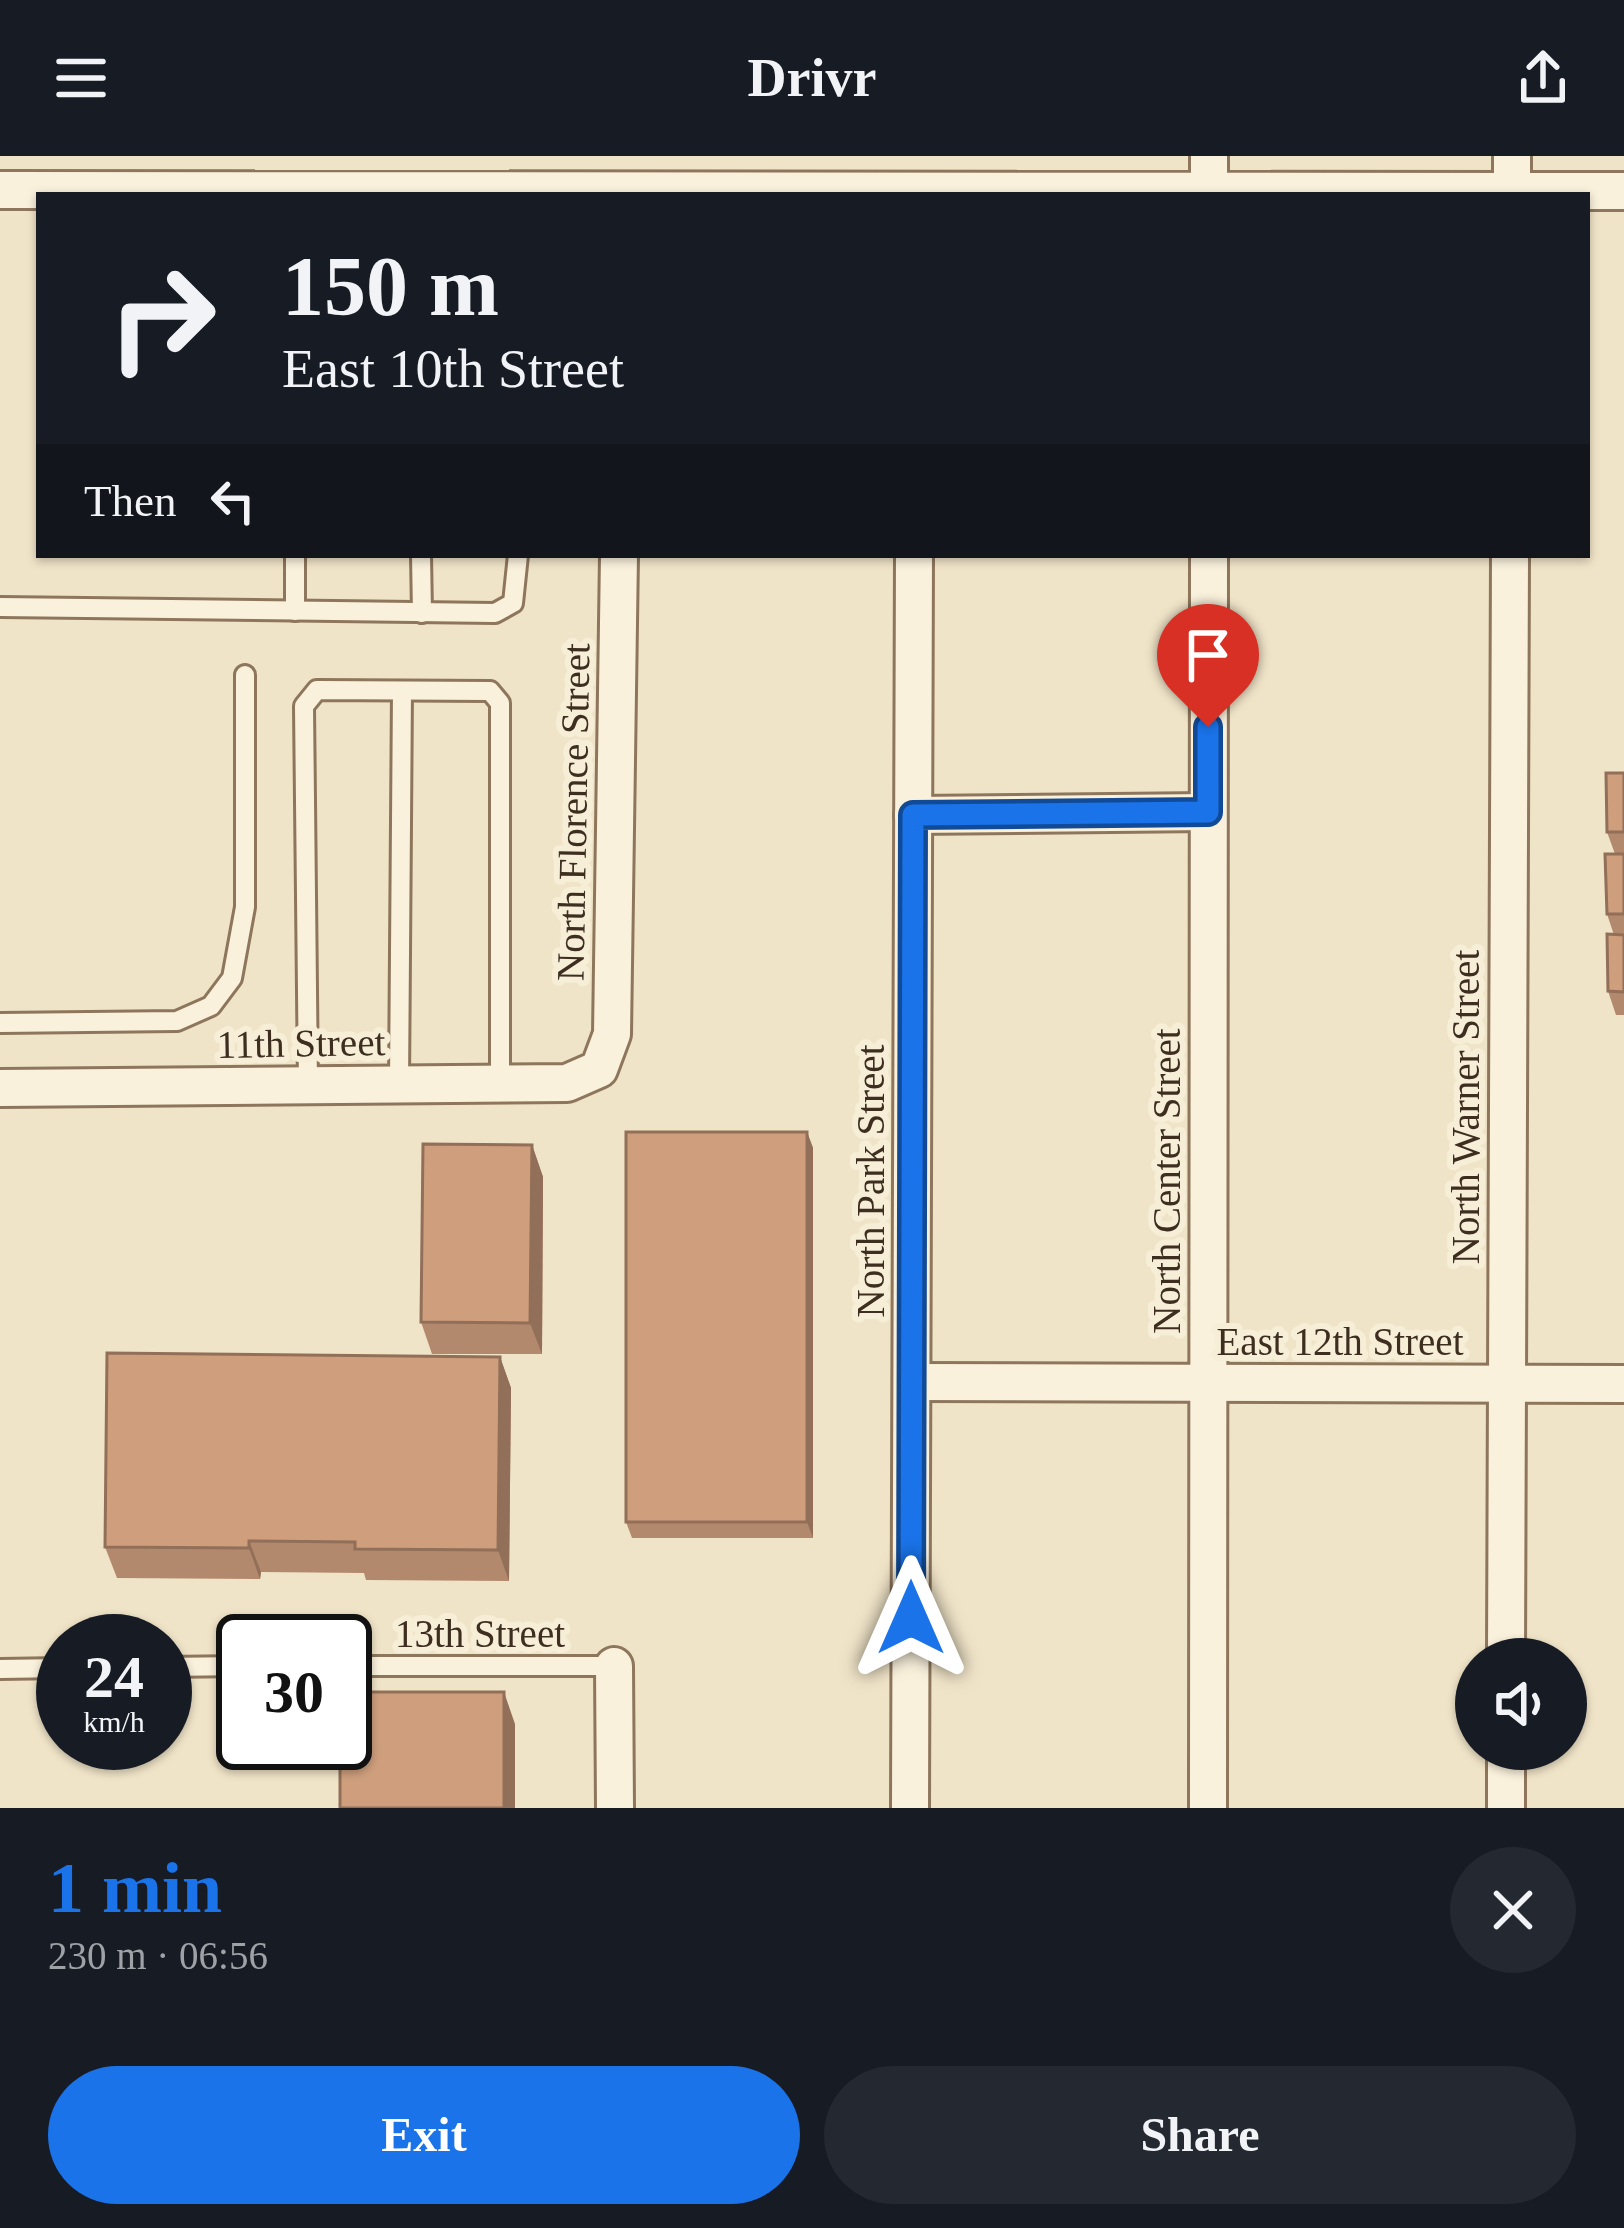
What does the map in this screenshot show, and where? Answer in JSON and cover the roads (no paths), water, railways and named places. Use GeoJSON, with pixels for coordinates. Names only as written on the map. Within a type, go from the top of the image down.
{"type":"FeatureCollection","features":[{"type":"Feature","properties":{"kind":"street"},"geometry":{"type":"LineString","coordinates":[[260,192],[321,174],[616,180],[1512,181],[1624,191]]}},
{"type":"Feature","properties":{"kind":"street"},"geometry":{"type":"LineString","coordinates":[[0,190],[171,192]]}},
{"type":"Feature","properties":{"kind":"street","name":"North Florence Street"},"geometry":{"type":"LineString","coordinates":[[599,1069],[612,1034],[619,558]]}},
{"type":"Feature","properties":{"kind":"street","name":"North Park Street"},"geometry":{"type":"LineString","coordinates":[[910,1808],[914,558]]}},
{"type":"Feature","properties":{"kind":"street","name":"North Center Street"},"geometry":{"type":"LineString","coordinates":[[1208,1808],[1209,558]]}},
{"type":"Feature","properties":{"kind":"street","name":"North Warner Street"},"geometry":{"type":"LineString","coordinates":[[1506,1638],[1510,558]]}},
{"type":"Feature","properties":{"kind":"street"},"geometry":{"type":"LineString","coordinates":[[913,815],[1208,812]]}},
{"type":"Feature","properties":{"kind":"street","name":"11th Street"},"geometry":{"type":"LineString","coordinates":[[0,1088],[567,1083],[599,1069]]}},
{"type":"Feature","properties":{"kind":"street","name":"East 12th Street"},"geometry":{"type":"LineString","coordinates":[[912,1382],[1624,1384]]}},
{"type":"Feature","properties":{"kind":"street"},"geometry":{"type":"LineString","coordinates":[[614,1666],[615,1808]]}},
{"type":"Feature","properties":{"kind":"street"},"geometry":{"type":"LineString","coordinates":[[1506,1770],[1506,1808]]}},
{"type":"Feature","properties":{"kind":"lane"},"geometry":{"type":"LineString","coordinates":[[295,558],[295,611]]}},
{"type":"Feature","properties":{"kind":"lane"},"geometry":{"type":"LineString","coordinates":[[421,558],[422,613]]}},
{"type":"Feature","properties":{"kind":"lane"},"geometry":{"type":"LineString","coordinates":[[0,607],[495,613],[513,602],[518,558]]}},
{"type":"Feature","properties":{"kind":"lane"},"geometry":{"type":"LineString","coordinates":[[0,1023],[177,1021],[211,1006],[232,978],[245,907],[245,675]]}},
{"type":"Feature","properties":{"kind":"lane"},"geometry":{"type":"LineString","coordinates":[[308,1085],[304,706],[317,691],[490,691],[500,703],[500,1083]]}},
{"type":"Feature","properties":{"kind":"lane"},"geometry":{"type":"LineString","coordinates":[[399,1084],[402,691]]}},
{"type":"Feature","properties":{"kind":"lane","name":"13th Street"},"geometry":{"type":"LineString","coordinates":[[372,1666],[614,1666]]}},
{"type":"Feature","properties":{"kind":"lane"},"geometry":{"type":"LineString","coordinates":[[0,1669],[36,1668]]}}]}
